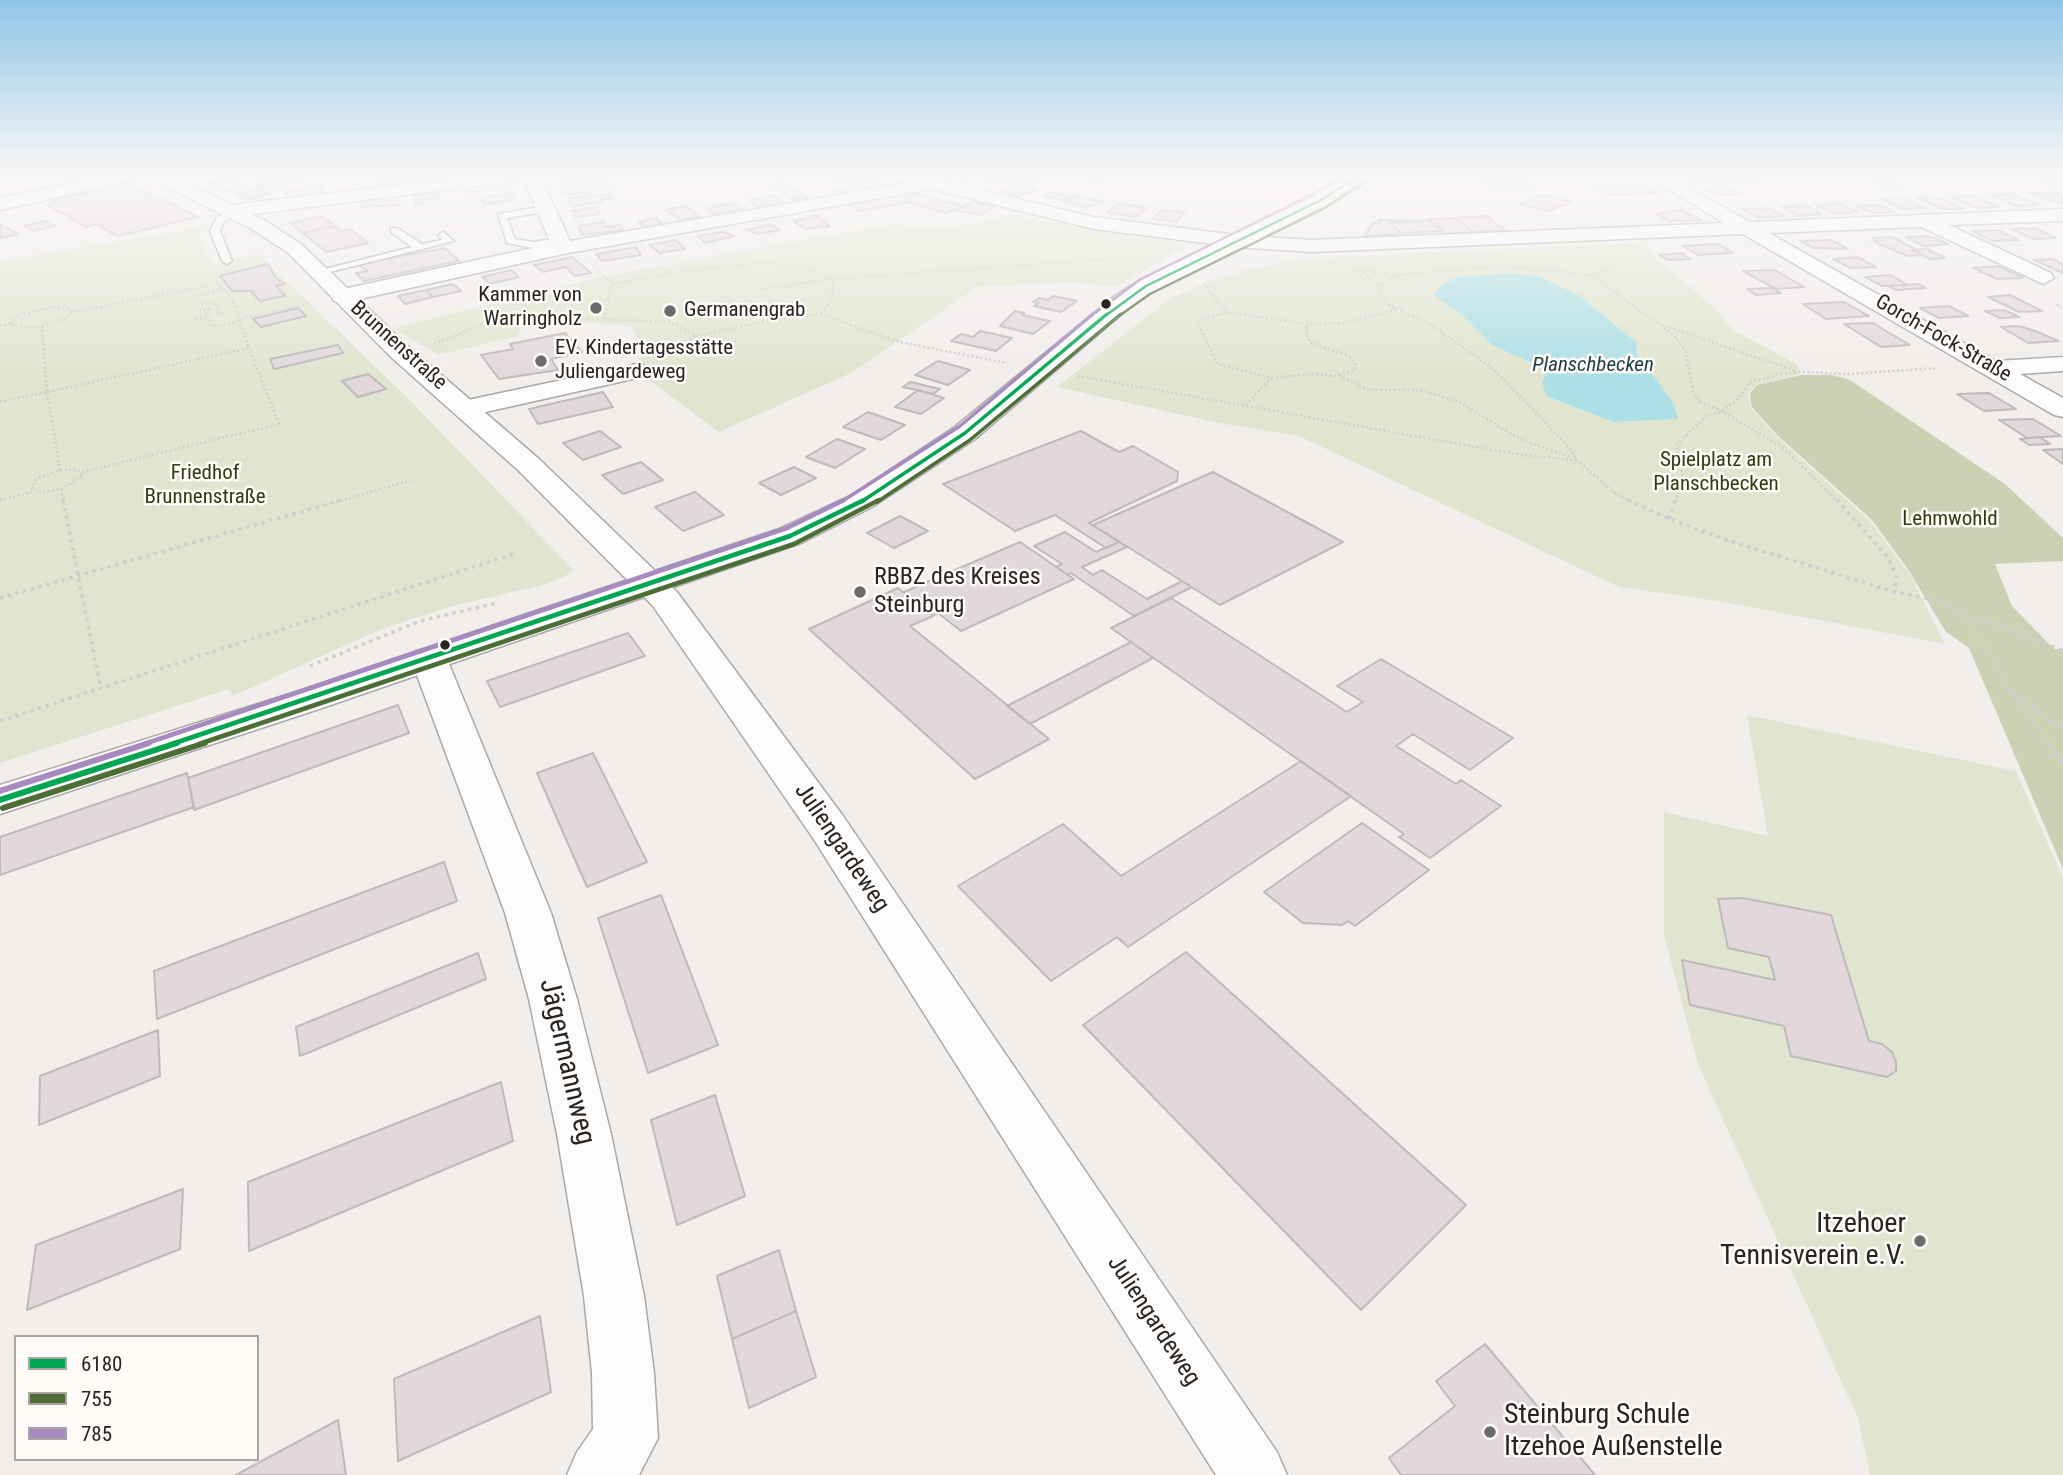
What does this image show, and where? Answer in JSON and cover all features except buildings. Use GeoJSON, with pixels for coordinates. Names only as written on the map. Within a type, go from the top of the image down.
{"type":"FeatureCollection","features":[{"type":"Feature","properties":{"kind":"street","name":"Brunnenstraße"},"geometry":{"type":"LineString","coordinates":[[284,242],[294,248],[401,353],[468,408]]}},
{"type":"Feature","properties":{"kind":"street"},"geometry":{"type":"LineString","coordinates":[[342,296],[582,242]]}},
{"type":"Feature","properties":{"kind":"street"},"geometry":{"type":"LineString","coordinates":[[0,800],[652,585],[790,536],[862,501],[964,433],[1139,291],[1184,265],[1234,242]]}},
{"type":"Feature","properties":{"kind":"street"},"geometry":{"type":"LineString","coordinates":[[1249,242],[1312,246],[1430,242]]}},
{"type":"Feature","properties":{"kind":"street","name":"Gorch-Fock-Straße"},"geometry":{"type":"LineString","coordinates":[[1773,242],[2063,409]]}},
{"type":"Feature","properties":{"kind":"street"},"geometry":{"type":"LineString","coordinates":[[1967,242],[2043,278]]}},
{"type":"Feature","properties":{"kind":"street"},"geometry":{"type":"LineString","coordinates":[[1996,368],[2063,364]]}},
{"type":"Feature","properties":{"kind":"street"},"geometry":{"type":"LineString","coordinates":[[468,408],[637,372]]}},
{"type":"Feature","properties":{"kind":"street","name":"Juliengardeweg"},"geometry":{"type":"LineString","coordinates":[[468,408],[665,599],[828,827],[1254,1475]]}},
{"type":"Feature","properties":{"kind":"street","name":"Jägermannweg"},"geometry":{"type":"LineString","coordinates":[[429,659],[528,913],[553,999],[584,1134],[614,1297],[624,1386],[626,1438],[600,1475]]}},
{"type":"Feature","properties":{"kind":"lane"},"geometry":{"type":"LineString","coordinates":[[219,242],[227,261]]}},
{"type":"Feature","properties":{"kind":"lane"},"geometry":{"type":"LineString","coordinates":[[411,242],[420,248]]}},
{"type":"Feature","properties":{"kind":"lane"},"geometry":{"type":"LineString","coordinates":[[318,272],[446,242]]}},
{"type":"Feature","properties":{"kind":"lane"},"geometry":{"type":"LineString","coordinates":[[512,242],[561,245]]}},
{"type":"Feature","properties":{"kind":"path"},"geometry":{"type":"LineString","coordinates":[[1591,275],[1613,267],[1623,256],[1624,242]]}},
{"type":"Feature","properties":{"kind":"path"},"geometry":{"type":"LineString","coordinates":[[1312,246],[1344,266],[1360,271],[1400,275],[1502,266],[1545,268],[1591,275],[1665,326],[1685,350],[1692,391],[1700,402],[1722,411],[1783,448],[1850,512],[1888,559],[1896,576],[1895,592]]}},
{"type":"Feature","properties":{"kind":"path"},"geometry":{"type":"LineString","coordinates":[[761,289],[833,279],[1125,258]]}},
{"type":"Feature","properties":{"kind":"path"},"geometry":{"type":"LineString","coordinates":[[587,260],[612,284]]}},
{"type":"Feature","properties":{"kind":"path"},"geometry":{"type":"LineString","coordinates":[[612,284],[685,271],[765,263],[809,268],[833,279]]}},
{"type":"Feature","properties":{"kind":"path"},"geometry":{"type":"LineString","coordinates":[[1360,271],[1378,286],[1381,296],[1397,310],[1433,326],[1483,361],[1524,399],[1577,460],[1616,495],[1668,519],[1895,592],[1936,600],[1967,619],[2011,628],[2063,651]]}},
{"type":"Feature","properties":{"kind":"path"},"geometry":{"type":"LineString","coordinates":[[1378,286],[1400,275]]}},
{"type":"Feature","properties":{"kind":"path"},"geometry":{"type":"LineString","coordinates":[[820,314],[832,299],[833,279]]}},
{"type":"Feature","properties":{"kind":"path"},"geometry":{"type":"LineString","coordinates":[[0,326],[41,326],[64,320],[73,312],[219,284],[232,299],[279,424],[82,472],[60,470],[32,483],[32,489],[36,491]]}},
{"type":"Feature","properties":{"kind":"path"},"geometry":{"type":"LineString","coordinates":[[604,319],[612,284]]}},
{"type":"Feature","properties":{"kind":"path"},"geometry":{"type":"LineString","coordinates":[[1203,284],[1227,312]]}},
{"type":"Feature","properties":{"kind":"path"},"geometry":{"type":"LineString","coordinates":[[195,296],[224,288]]}},
{"type":"Feature","properties":{"kind":"path"},"geometry":{"type":"LineString","coordinates":[[192,289],[213,327],[318,299]]}},
{"type":"Feature","properties":{"kind":"path"},"geometry":{"type":"LineString","coordinates":[[201,304],[218,304],[219,315]]}},
{"type":"Feature","properties":{"kind":"path"},"geometry":{"type":"LineString","coordinates":[[2059,305],[2055,305],[2063,309]]}},
{"type":"Feature","properties":{"kind":"path"},"geometry":{"type":"LineString","coordinates":[[9,324],[18,315],[45,308],[68,308],[73,312]]}},
{"type":"Feature","properties":{"kind":"path"},"geometry":{"type":"LineString","coordinates":[[1307,324],[1306,334],[1311,343],[1349,356],[1356,365],[1354,371],[1339,375],[1313,374],[1271,378],[1217,364],[1197,321],[1227,312],[1307,324],[1345,323],[1397,310]]}},
{"type":"Feature","properties":{"kind":"path"},"geometry":{"type":"LineString","coordinates":[[196,318],[228,312]]}},
{"type":"Feature","properties":{"kind":"path"},"geometry":{"type":"LineString","coordinates":[[637,372],[667,348],[697,336],[765,321],[820,314],[900,342],[989,359]]}},
{"type":"Feature","properties":{"kind":"path"},"geometry":{"type":"LineString","coordinates":[[438,343],[492,322],[576,317],[670,322],[697,336]]}},
{"type":"Feature","properties":{"kind":"path"},"geometry":{"type":"LineString","coordinates":[[41,326],[47,392],[60,470]]}},
{"type":"Feature","properties":{"kind":"path"},"geometry":{"type":"LineString","coordinates":[[1665,326],[1800,372]]}},
{"type":"Feature","properties":{"kind":"path"},"geometry":{"type":"LineString","coordinates":[[0,402],[249,348]]}},
{"type":"Feature","properties":{"kind":"path"},"geometry":{"type":"LineString","coordinates":[[1668,519],[1683,477],[1677,444],[1706,416],[1722,411],[1738,399],[1749,383],[1778,374],[1800,372],[1849,374],[1956,367],[1996,368]]}},
{"type":"Feature","properties":{"kind":"path"},"geometry":{"type":"LineString","coordinates":[[1039,370],[1521,455],[1577,460]]}},
{"type":"Feature","properties":{"kind":"path"},"geometry":{"type":"LineString","coordinates":[[1339,375],[1367,390],[1420,390],[1459,402],[1520,439],[1577,460]]}},
{"type":"Feature","properties":{"kind":"path"},"geometry":{"type":"LineString","coordinates":[[1246,405],[1271,378]]}},
{"type":"Feature","properties":{"kind":"path"},"geometry":{"type":"LineString","coordinates":[[0,500],[36,491],[61,489],[79,481],[82,472]]}},
{"type":"Feature","properties":{"kind":"path"},"geometry":{"type":"LineString","coordinates":[[0,598],[411,480]]}},
{"type":"Feature","properties":{"kind":"path"},"geometry":{"type":"LineString","coordinates":[[61,489],[101,689]]}},
{"type":"Feature","properties":{"kind":"path"},"geometry":{"type":"LineString","coordinates":[[0,721],[513,554]]}},
{"type":"Feature","properties":{"kind":"path"},"geometry":{"type":"LineString","coordinates":[[1967,619],[2009,688],[2063,763]]}},
{"type":"Feature","properties":{"kind":"path"},"geometry":{"type":"LineString","coordinates":[[2009,688],[2063,729]]}},
{"type":"Feature","properties":{"kind":"green space","name":"Friedhof Brunnenstraße"},"geometry":{"type":"Polygon","coordinates":[[[116,242],[201,242],[211,263],[259,255],[409,399],[573,570],[564,577],[543,585],[457,605],[384,628],[233,696],[229,689],[0,763],[0,262],[116,242]]]}},
{"type":"Feature","properties":{"kind":"green space"},"geometry":{"type":"Polygon","coordinates":[[[793,242],[1173,242],[1184,247],[1115,287],[1074,282],[977,287],[853,372],[719,432],[644,376],[657,366],[633,365],[646,351],[631,326],[564,320],[521,329],[518,336],[438,355],[394,328],[610,275],[793,242]]]}},
{"type":"Feature","properties":{"kind":"green space","name":"Spielplatz am Planschbecken"},"geometry":{"type":"Polygon","coordinates":[[[1638,243],[1715,308],[1733,330],[1798,365],[1800,374],[1756,385],[1748,393],[1750,407],[1775,435],[1870,521],[1910,575],[1945,644],[1718,601],[1619,587],[1299,436],[1219,423],[1057,387],[1171,298],[1220,277],[1310,258],[1638,243]],[[1537,276],[1433,295],[1463,316],[1492,345],[1547,370],[1542,382],[1546,396],[1613,422],[1678,418],[1654,376],[1638,361],[1636,342],[1577,294],[1537,276]]]}},
{"type":"Feature","properties":{"kind":"green space","name":"Lehmwohld"},"geometry":{"type":"Polygon","coordinates":[[[1801,375],[1832,375],[1850,380],[2005,484],[2063,538],[2063,561],[1995,564],[2012,606],[2054,649],[2063,649],[2063,869],[1969,648],[1946,632],[1909,571],[1872,520],[1777,435],[1751,406],[1750,393],[1757,385],[1801,375]]]}},
{"type":"Feature","properties":{"kind":"green space","name":"Itzehoer Tennisverein e.V."},"geometry":{"type":"Polygon","coordinates":[[[1747,715],[2016,771],[2063,878],[2063,1475],[1870,1475],[1858,1418],[1698,1064],[1664,935],[1664,812],[1768,836],[1747,715]]]}},
{"type":"Feature","properties":{"kind":"water","name":"Planschbecken"},"geometry":{"type":"Polygon","coordinates":[[[1508,273],[1537,276],[1577,294],[1636,342],[1638,361],[1654,376],[1674,404],[1678,419],[1613,422],[1546,396],[1542,382],[1547,370],[1492,345],[1463,316],[1433,295],[1443,284],[1458,277],[1508,273]]]}},
{"type":"Feature","properties":{"kind":"transit line","name":"785"},"geometry":{"type":"LineString","coordinates":[[0,791],[306,692],[787,528],[858,493],[960,426],[1117,294],[1141,279],[1216,242]]}},
{"type":"Feature","properties":{"kind":"transit line","name":"6180"},"geometry":{"type":"LineString","coordinates":[[0,800],[309,700],[790,536],[862,501],[965,433],[1123,301],[1146,286],[1236,242]]}},
{"type":"Feature","properties":{"kind":"transit line","name":"755"},"geometry":{"type":"LineString","coordinates":[[3,808],[312,708],[794,544],[867,508],[970,440],[1128,308],[1150,294],[1256,242]]}},
{"type":"Feature","properties":{"kind":"place","name":"Kammer von Warringholz"},"geometry":{"type":"Point","coordinates":[596,308]}},
{"type":"Feature","properties":{"kind":"place","name":"Germanengrab"},"geometry":{"type":"Point","coordinates":[670,311]}},
{"type":"Feature","properties":{"kind":"place","name":"EV. Kindertagesstätte Juliengardeweg"},"geometry":{"type":"Point","coordinates":[541,361]}},
{"type":"Feature","properties":{"kind":"place","name":"RBBZ des Kreises Steinburg"},"geometry":{"type":"Point","coordinates":[860,592]}},
{"type":"Feature","properties":{"kind":"place","name":"Itzehoer Tennisverein e.V."},"geometry":{"type":"Point","coordinates":[1920,1241]}},
{"type":"Feature","properties":{"kind":"place","name":"Steinburg Schule Itzehoe Außenstelle"},"geometry":{"type":"Point","coordinates":[1490,1432]}}]}
